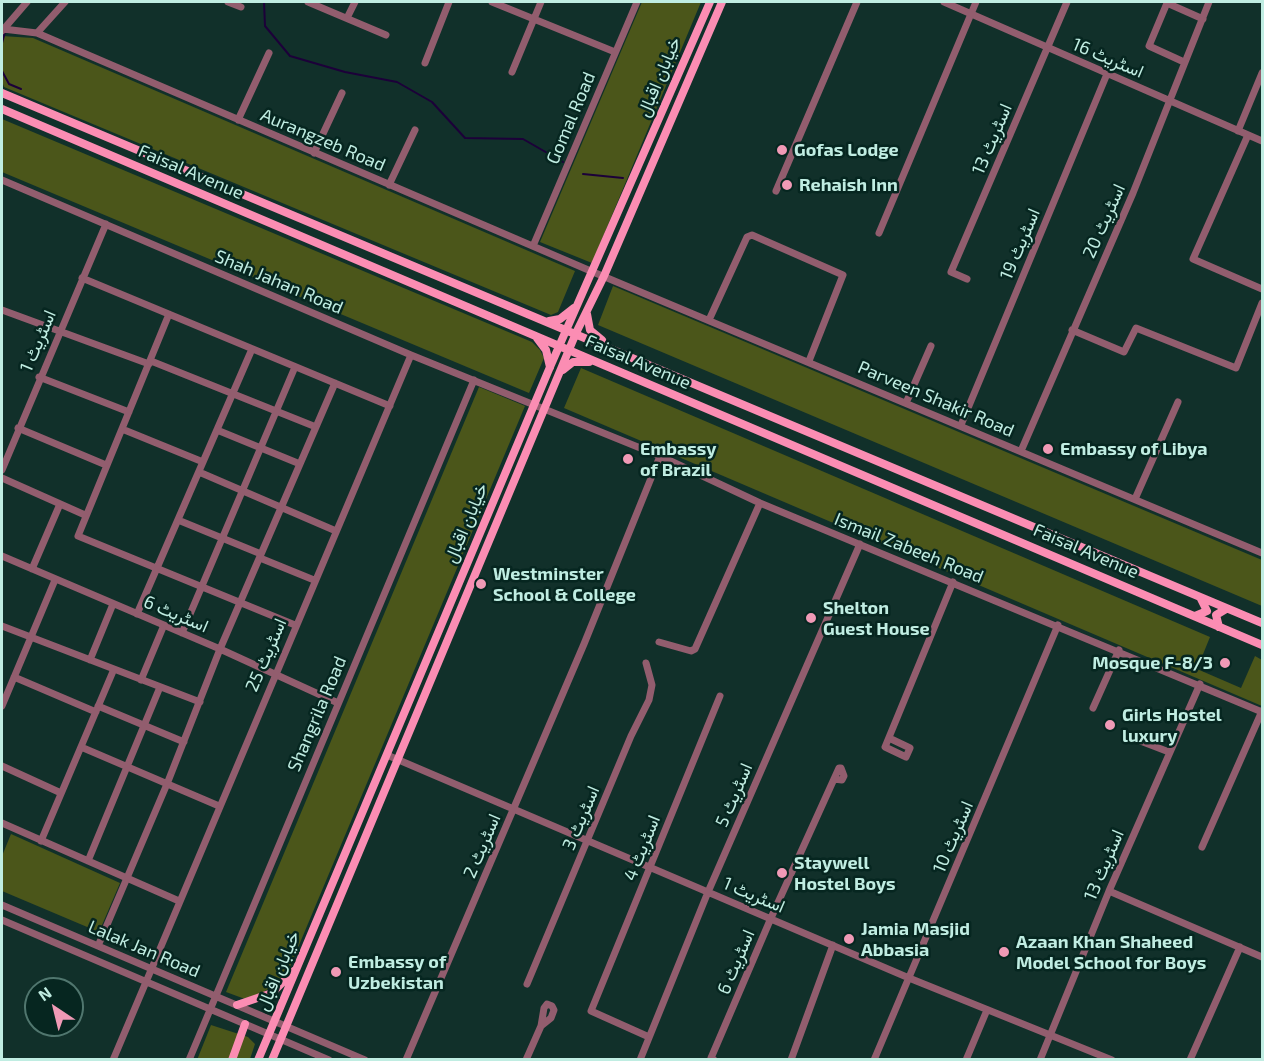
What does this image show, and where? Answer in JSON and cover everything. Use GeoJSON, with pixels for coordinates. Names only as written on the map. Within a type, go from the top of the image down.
{"type":"FeatureCollection","features":[{"type":"Feature","properties":{"kind":"main road","name":"خیابان اقبال"},"geometry":{"type":"LineString","coordinates":[[272,1059],[576,333],[590,305],[598,274],[710,2]]}},
{"type":"Feature","properties":{"kind":"main road","name":"خیابان اقبال"},"geometry":{"type":"LineString","coordinates":[[258,1059],[558,346],[580,300],[598,274],[722,2]]}},
{"type":"Feature","properties":{"kind":"main road","name":"Faisal Avenue"},"geometry":{"type":"LineString","coordinates":[[3,92],[1263,623]]}},
{"type":"Feature","properties":{"kind":"main road","name":"Faisal Avenue"},"geometry":{"type":"LineString","coordinates":[[2,111],[14,114],[1263,645]]}},
{"type":"Feature","properties":{"kind":"main road"},"geometry":{"type":"LineString","coordinates":[[540,319],[560,319],[580,300]]}},
{"type":"Feature","properties":{"kind":"main road"},"geometry":{"type":"LineString","coordinates":[[590,305],[586,317],[590,330],[613,349]]}},
{"type":"Feature","properties":{"kind":"main road"},"geometry":{"type":"LineString","coordinates":[[535,336],[546,350],[550,367]]}},
{"type":"Feature","properties":{"kind":"main road"},"geometry":{"type":"LineString","coordinates":[[560,373],[570,364],[578,361],[604,365]]}},
{"type":"Feature","properties":{"kind":"main road"},"geometry":{"type":"LineString","coordinates":[[1195,616],[1206,612],[1201,598]]}},
{"type":"Feature","properties":{"kind":"main road"},"geometry":{"type":"LineString","coordinates":[[1219,627],[1216,615],[1226,609]]}},
{"type":"Feature","properties":{"kind":"main road"},"geometry":{"type":"LineString","coordinates":[[237,1005],[272,993],[297,968]]}},
{"type":"Feature","properties":{"kind":"main road"},"geometry":{"type":"LineString","coordinates":[[232,1059],[245,1024]]}},
{"type":"Feature","properties":{"kind":"street"},"geometry":{"type":"LineString","coordinates":[[2,30],[27,2]]}},
{"type":"Feature","properties":{"kind":"street"},"geometry":{"type":"LineString","coordinates":[[37,33],[64,2]]}},
{"type":"Feature","properties":{"kind":"street"},"geometry":{"type":"LineString","coordinates":[[228,2],[241,7]]}},
{"type":"Feature","properties":{"kind":"street"},"geometry":{"type":"LineString","coordinates":[[308,2],[386,35]]}},
{"type":"Feature","properties":{"kind":"street"},"geometry":{"type":"LineString","coordinates":[[347,18],[356,2]]}},
{"type":"Feature","properties":{"kind":"street"},"geometry":{"type":"LineString","coordinates":[[424,63],[448,2]]}},
{"type":"Feature","properties":{"kind":"street"},"geometry":{"type":"LineString","coordinates":[[492,2],[615,52]]}},
{"type":"Feature","properties":{"kind":"street"},"geometry":{"type":"LineString","coordinates":[[512,72],[541,2]]}},
{"type":"Feature","properties":{"kind":"street","name":"Gomal Road"},"geometry":{"type":"LineString","coordinates":[[533,246],[637,2]]}},
{"type":"Feature","properties":{"kind":"street"},"geometry":{"type":"LineString","coordinates":[[776,191],[857,2]]}},
{"type":"Feature","properties":{"kind":"street","name":"اسٹریٹ 16"},"geometry":{"type":"LineString","coordinates":[[944,2],[1047,49],[1263,141]]}},
{"type":"Feature","properties":{"kind":"street"},"geometry":{"type":"LineString","coordinates":[[879,233],[975,2]]}},
{"type":"Feature","properties":{"kind":"street","name":"اسٹریٹ 13"},"geometry":{"type":"LineString","coordinates":[[967,279],[951,272],[1067,2]]}},
{"type":"Feature","properties":{"kind":"street","name":"اسٹریٹ 20"},"geometry":{"type":"LineString","coordinates":[[1021,451],[1072,330],[1134,193],[1209,2]]}},
{"type":"Feature","properties":{"kind":"street"},"geometry":{"type":"LineString","coordinates":[[1184,62],[1149,46],[1167,3],[1203,19]]}},
{"type":"Feature","properties":{"kind":"street","name":"Aurangzeb Road"},"geometry":{"type":"LineString","coordinates":[[2,30],[37,33],[598,274]]}},
{"type":"Feature","properties":{"kind":"street"},"geometry":{"type":"LineString","coordinates":[[238,120],[269,53]]}},
{"type":"Feature","properties":{"kind":"street","name":"اسٹریٹ 19"},"geometry":{"type":"LineString","coordinates":[[961,425],[1107,74]]}},
{"type":"Feature","properties":{"kind":"street"},"geometry":{"type":"LineString","coordinates":[[1238,131],[1263,74]]}},
{"type":"Feature","properties":{"kind":"street"},"geometry":{"type":"LineString","coordinates":[[314,153],[342,93]]}},
{"type":"Feature","properties":{"kind":"street"},"geometry":{"type":"LineString","coordinates":[[389,185],[415,130]]}},
{"type":"Feature","properties":{"kind":"street"},"geometry":{"type":"LineString","coordinates":[[1248,135],[1193,259],[1263,289]]}},
{"type":"Feature","properties":{"kind":"street","name":"Shah Jahan Road"},"geometry":{"type":"LineString","coordinates":[[2,180],[411,355],[546,408]]}},
{"type":"Feature","properties":{"kind":"street","name":"اسٹریٹ 1"},"geometry":{"type":"LineString","coordinates":[[2,470],[5,453],[106,225]]}},
{"type":"Feature","properties":{"kind":"street"},"geometry":{"type":"LineString","coordinates":[[709,320],[748,235],[843,275],[809,361]]}},
{"type":"Feature","properties":{"kind":"street","name":"Parveen Shakir Road"},"geometry":{"type":"LineString","coordinates":[[598,274],[1263,553]]}},
{"type":"Feature","properties":{"kind":"street"},"geometry":{"type":"LineString","coordinates":[[82,278],[390,406]]}},
{"type":"Feature","properties":{"kind":"street"},"geometry":{"type":"LineString","coordinates":[[1072,330],[1122,352],[1126,351],[1136,328],[1236,368],[1263,303]]}},
{"type":"Feature","properties":{"kind":"street"},"geometry":{"type":"LineString","coordinates":[[2,310],[150,363],[316,427]]}},
{"type":"Feature","properties":{"kind":"street"},"geometry":{"type":"LineString","coordinates":[[169,314],[78,536],[295,626]]}},
{"type":"Feature","properties":{"kind":"street"},"geometry":{"type":"LineString","coordinates":[[906,403],[931,346]]}},
{"type":"Feature","properties":{"kind":"street"},"geometry":{"type":"LineString","coordinates":[[137,614],[252,349]]}},
{"type":"Feature","properties":{"kind":"street","name":"اسٹریٹ 25"},"geometry":{"type":"LineString","coordinates":[[146,981],[411,355]]}},
{"type":"Feature","properties":{"kind":"street"},"geometry":{"type":"LineString","coordinates":[[182,633],[295,367]]}},
{"type":"Feature","properties":{"kind":"street"},"geometry":{"type":"LineString","coordinates":[[39,377],[129,412]]}},
{"type":"Feature","properties":{"kind":"street","name":"Shangrila Road"},"geometry":{"type":"LineString","coordinates":[[189,1059],[474,381]]}},
{"type":"Feature","properties":{"kind":"street"},"geometry":{"type":"LineString","coordinates":[[98,946],[167,784],[220,649],[335,383]]}},
{"type":"Feature","properties":{"kind":"street"},"geometry":{"type":"LineString","coordinates":[[1135,499],[1178,402]]}},
{"type":"Feature","properties":{"kind":"street","name":"Ismail Zabeeh Road"},"geometry":{"type":"LineString","coordinates":[[546,408],[660,456],[760,503],[1119,650],[1262,712]]}},
{"type":"Feature","properties":{"kind":"street"},"geometry":{"type":"LineString","coordinates":[[18,428],[106,465]]}},
{"type":"Feature","properties":{"kind":"street"},"geometry":{"type":"LineString","coordinates":[[122,429],[203,462]]}},
{"type":"Feature","properties":{"kind":"street"},"geometry":{"type":"LineString","coordinates":[[217,430],[300,464]]}},
{"type":"Feature","properties":{"kind":"street","name":"اسٹریٹ 2"},"geometry":{"type":"LineString","coordinates":[[406,1059],[584,644],[660,456]]}},
{"type":"Feature","properties":{"kind":"street"},"geometry":{"type":"LineString","coordinates":[[199,472],[336,531]]}},
{"type":"Feature","properties":{"kind":"street"},"geometry":{"type":"LineString","coordinates":[[2,478],[85,515]]}},
{"type":"Feature","properties":{"kind":"street"},"geometry":{"type":"LineString","coordinates":[[659,642],[684,650],[695,649],[760,503]]}},
{"type":"Feature","properties":{"kind":"street"},"geometry":{"type":"LineString","coordinates":[[32,569],[60,504]]}},
{"type":"Feature","properties":{"kind":"street"},"geometry":{"type":"LineString","coordinates":[[178,520],[314,580]]}},
{"type":"Feature","properties":{"kind":"street","name":"اسٹریٹ 5"},"geometry":{"type":"LineString","coordinates":[[640,1059],[708,892],[860,544]]}},
{"type":"Feature","properties":{"kind":"street","name":"اسٹریٹ 6"},"geometry":{"type":"LineString","coordinates":[[2,556],[275,673],[338,703]]}},
{"type":"Feature","properties":{"kind":"street"},"geometry":{"type":"LineString","coordinates":[[2,706],[4,691],[14,677],[55,580]]}},
{"type":"Feature","properties":{"kind":"street"},"geometry":{"type":"LineString","coordinates":[[889,738],[953,582]]}},
{"type":"Feature","properties":{"kind":"street"},"geometry":{"type":"LineString","coordinates":[[90,660],[113,604]]}},
{"type":"Feature","properties":{"kind":"street"},"geometry":{"type":"LineString","coordinates":[[141,680],[164,625]]}},
{"type":"Feature","properties":{"kind":"street","name":"اسٹریٹ 10"},"geometry":{"type":"LineString","coordinates":[[874,1059],[1058,625]]}},
{"type":"Feature","properties":{"kind":"street"},"geometry":{"type":"LineString","coordinates":[[2,626],[200,702]]}},
{"type":"Feature","properties":{"kind":"street"},"geometry":{"type":"LineString","coordinates":[[1093,708],[1119,650]]}},
{"type":"Feature","properties":{"kind":"street","name":"اسٹریٹ 3"},"geometry":{"type":"LineString","coordinates":[[527,984],[649,700],[652,681],[646,663]]}},
{"type":"Feature","properties":{"kind":"street"},"geometry":{"type":"LineString","coordinates":[[41,841],[114,669]]}},
{"type":"Feature","properties":{"kind":"street"},"geometry":{"type":"LineString","coordinates":[[14,677],[184,742]]}},
{"type":"Feature","properties":{"kind":"street","name":"اسٹریٹ 13"},"geometry":{"type":"LineString","coordinates":[[1040,1059],[1109,891],[1200,684]]}},
{"type":"Feature","properties":{"kind":"street"},"geometry":{"type":"LineString","coordinates":[[88,861],[160,687]]}},
{"type":"Feature","properties":{"kind":"street","name":"اسٹریٹ 4"},"geometry":{"type":"LineString","coordinates":[[649,1037],[591,1011],[720,696]]}},
{"type":"Feature","properties":{"kind":"street"},"geometry":{"type":"LineString","coordinates":[[1202,847],[1262,712]]}},
{"type":"Feature","properties":{"kind":"street"},"geometry":{"type":"LineString","coordinates":[[1131,737],[1169,752]]}},
{"type":"Feature","properties":{"kind":"street"},"geometry":{"type":"LineString","coordinates":[[81,747],[219,806]]}},
{"type":"Feature","properties":{"kind":"street","name":"اسٹریٹ 1"},"geometry":{"type":"LineString","coordinates":[[387,755],[909,978],[1112,1059]]}},
{"type":"Feature","properties":{"kind":"street"},"geometry":{"type":"LineString","coordinates":[[2,766],[62,793]]}},
{"type":"Feature","properties":{"kind":"street","name":"اسٹریٹ 6"},"geometry":{"type":"LineString","coordinates":[[712,1059],[771,918],[834,779]]}},
{"type":"Feature","properties":{"kind":"street"},"geometry":{"type":"LineString","coordinates":[[2,823],[179,901]]}},
{"type":"Feature","properties":{"kind":"street"},"geometry":{"type":"LineString","coordinates":[[1109,891],[1263,957]]}},
{"type":"Feature","properties":{"kind":"street","name":"Lalak Jan Road"},"geometry":{"type":"LineString","coordinates":[[2,905],[365,1059]]}},
{"type":"Feature","properties":{"kind":"street","name":"Lalak Jan Road"},"geometry":{"type":"LineString","coordinates":[[2,923],[329,1059]]}},
{"type":"Feature","properties":{"kind":"street"},"geometry":{"type":"LineString","coordinates":[[791,1059],[833,945]]}},
{"type":"Feature","properties":{"kind":"street"},"geometry":{"type":"LineString","coordinates":[[1190,1059],[1240,947]]}},
{"type":"Feature","properties":{"kind":"street"},"geometry":{"type":"LineString","coordinates":[[113,1059],[146,981]]}},
{"type":"Feature","properties":{"kind":"street"},"geometry":{"type":"LineString","coordinates":[[966,1059],[987,1010]]}},
{"type":"Feature","properties":{"kind":"street"},"geometry":{"type":"LineString","coordinates":[[526,1059],[540,1026]]}},
{"type":"Feature","properties":{"kind":"green space"},"geometry":{"type":"Polygon","coordinates":[[[642,2],[701,2],[592,263],[540,242],[642,2]]]}},
{"type":"Feature","properties":{"kind":"green space"},"geometry":{"type":"Polygon","coordinates":[[[2,36],[33,38],[575,271],[558,312],[551,315],[4,87],[2,36]]]}},
{"type":"Feature","properties":{"kind":"green space"},"geometry":{"type":"Polygon","coordinates":[[[2,119],[532,342],[544,358],[529,393],[2,172],[2,119]]]}},
{"type":"Feature","properties":{"kind":"green space"},"geometry":{"type":"Polygon","coordinates":[[[613,286],[1262,560],[1262,606],[598,325],[613,286]]]}},
{"type":"Feature","properties":{"kind":"green space"},"geometry":{"type":"Polygon","coordinates":[[[581,368],[1210,637],[1197,669],[1241,688],[1255,656],[1262,660],[1262,706],[564,408],[581,368]]]}},
{"type":"Feature","properties":{"kind":"green space"},"geometry":{"type":"Polygon","coordinates":[[[479,387],[525,406],[289,969],[260,995],[245,999],[226,992],[479,387]]]}},
{"type":"Feature","properties":{"kind":"green space"},"geometry":{"type":"Polygon","coordinates":[[[11,834],[120,883],[99,932],[2,891],[2,856],[11,834]]]}},
{"type":"Feature","properties":{"kind":"green space"},"geometry":{"type":"Polygon","coordinates":[[[211,1025],[248,1037],[255,1044],[250,1059],[197,1060],[211,1025]]]}},
{"type":"Feature","properties":{"kind":"waterway"},"geometry":{"type":"LineString","coordinates":[[264,2],[265,26],[290,56],[345,72],[397,82],[432,102],[465,138],[523,139],[563,162]]}},
{"type":"Feature","properties":{"kind":"waterway"},"geometry":{"type":"LineString","coordinates":[[2,43],[5,32]]}},
{"type":"Feature","properties":{"kind":"waterway"},"geometry":{"type":"LineString","coordinates":[[2,71],[9,84],[21,89]]}},
{"type":"Feature","properties":{"kind":"waterway"},"geometry":{"type":"LineString","coordinates":[[583,174],[623,178]]}},
{"type":"Feature","properties":{"kind":"place","name":"Gofas Lodge"},"geometry":{"type":"Point","coordinates":[782,150]}},
{"type":"Feature","properties":{"kind":"place","name":"Rehaish Inn"},"geometry":{"type":"Point","coordinates":[787,185]}},
{"type":"Feature","properties":{"kind":"place","name":"Embassy of Libya"},"geometry":{"type":"Point","coordinates":[1048,449]}},
{"type":"Feature","properties":{"kind":"place","name":"Embassy of Brazil"},"geometry":{"type":"Point","coordinates":[628,459]}},
{"type":"Feature","properties":{"kind":"place","name":"Westminster School & College"},"geometry":{"type":"Point","coordinates":[481,584]}},
{"type":"Feature","properties":{"kind":"place","name":"Shelton Guest House"},"geometry":{"type":"Point","coordinates":[811,618]}},
{"type":"Feature","properties":{"kind":"place","name":"Mosque F-8/3"},"geometry":{"type":"Point","coordinates":[1225,663]}},
{"type":"Feature","properties":{"kind":"place","name":"Girls Hostel luxury"},"geometry":{"type":"Point","coordinates":[1110,725]}},
{"type":"Feature","properties":{"kind":"place","name":"Staywell Hostel Boys"},"geometry":{"type":"Point","coordinates":[782,873]}},
{"type":"Feature","properties":{"kind":"place","name":"Jamia Masjid Abbasia"},"geometry":{"type":"Point","coordinates":[849,939]}},
{"type":"Feature","properties":{"kind":"place","name":"Azaan Khan Shaheed Model School for Boys"},"geometry":{"type":"Point","coordinates":[1004,952]}},
{"type":"Feature","properties":{"kind":"place","name":"Embassy of Uzbekistan"},"geometry":{"type":"Point","coordinates":[336,972]}}]}
